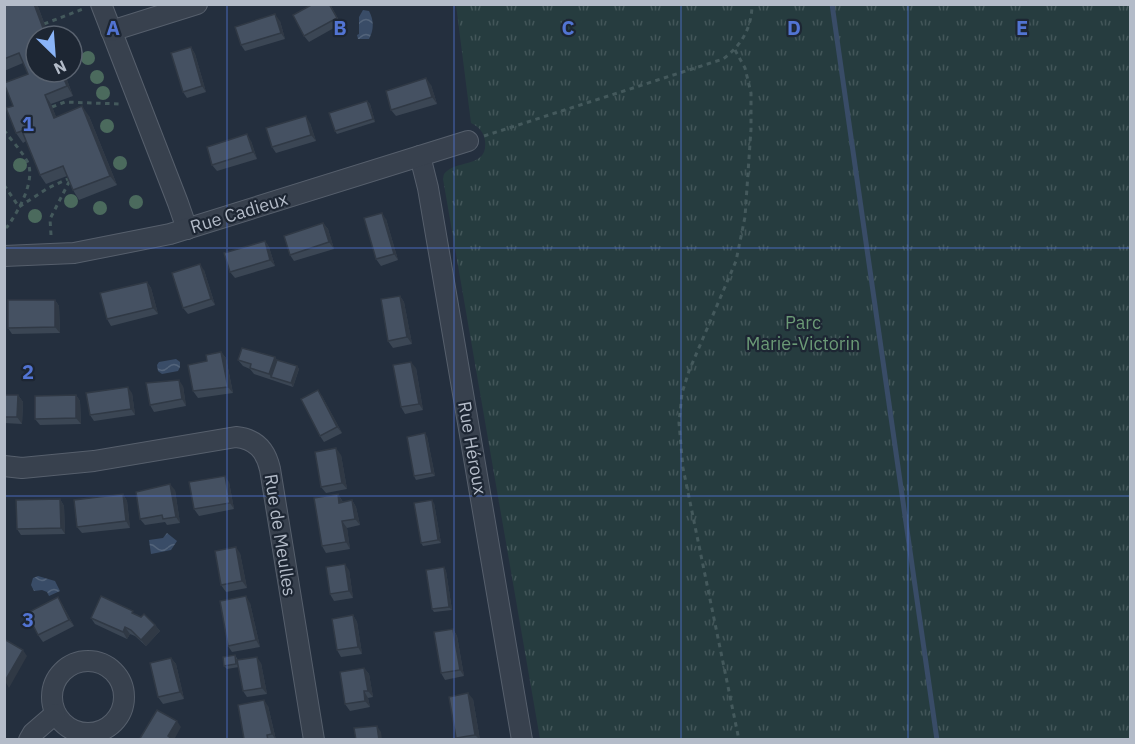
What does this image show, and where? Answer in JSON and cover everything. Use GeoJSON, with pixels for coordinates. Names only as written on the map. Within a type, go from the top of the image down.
{"type":"FeatureCollection","features":[{"type":"Feature","properties":{"kind":"street"},"geometry":{"type":"LineString","coordinates":[[111,31],[196,4]]}},
{"type":"Feature","properties":{"kind":"street"},"geometry":{"type":"LineString","coordinates":[[92,7],[111,31],[187,229]]}},
{"type":"Feature","properties":{"kind":"street","name":"Rue Cadieux"},"geometry":{"type":"LineString","coordinates":[[4,256],[74,253],[128,244],[187,229],[468,141]]}},
{"type":"Feature","properties":{"kind":"street","name":"Rue Héroux"},"geometry":{"type":"LineString","coordinates":[[420,156],[428,188],[522,740]]}},
{"type":"Feature","properties":{"kind":"street","name":"Rue de Meulles"},"geometry":{"type":"LineString","coordinates":[[4,466],[22,468],[94,461],[236,437],[248,439],[258,445],[265,454],[270,469],[314,740]]}},
{"type":"Feature","properties":{"kind":"street"},"geometry":{"type":"LineString","coordinates":[[29,740],[33,733],[55,714]]}},
{"type":"Feature","properties":{"kind":"path"},"geometry":{"type":"LineString","coordinates":[[468,141],[714,63],[735,50],[750,24],[752,4]]}},
{"type":"Feature","properties":{"kind":"path"},"geometry":{"type":"LineString","coordinates":[[44,24],[92,7]]}},
{"type":"Feature","properties":{"kind":"path"},"geometry":{"type":"LineString","coordinates":[[735,50],[742,60],[748,78],[752,108],[743,234],[736,261],[684,383],[679,423],[684,468],[739,740]]}},
{"type":"Feature","properties":{"kind":"path"},"geometry":{"type":"LineString","coordinates":[[52,107],[65,102],[120,104]]}},
{"type":"Feature","properties":{"kind":"path"},"geometry":{"type":"LineString","coordinates":[[4,130],[27,159],[30,167],[27,187],[19,207],[7,227],[4,227]]}},
{"type":"Feature","properties":{"kind":"path"},"geometry":{"type":"LineString","coordinates":[[19,207],[48,188],[70,178],[50,219],[51,236]]}},
{"type":"Feature","properties":{"kind":"path"},"geometry":{"type":"LineString","coordinates":[[4,184],[19,207]]}},
{"type":"Feature","properties":{"kind":"green space","name":"Parc Marie-Victorin"},"geometry":{"type":"Polygon","coordinates":[[[456,5],[1130,5],[1130,739],[540,739],[443,179],[447,171],[478,159],[485,149],[482,132],[471,123],[456,5]]]}},
{"type":"Feature","properties":{"kind":"water"},"geometry":{"type":"Polygon","coordinates":[[[363,10],[369,11],[373,21],[369,39],[358,39],[357,35],[359,34],[359,17],[363,10]]]}},
{"type":"Feature","properties":{"kind":"water"},"geometry":{"type":"Polygon","coordinates":[[[176,359],[180,362],[178,371],[162,374],[158,371],[159,362],[176,359]]]}},
{"type":"Feature","properties":{"kind":"water"},"geometry":{"type":"Polygon","coordinates":[[[167,533],[177,541],[171,550],[151,554],[149,540],[163,538],[167,533]]]}},
{"type":"Feature","properties":{"kind":"water"},"geometry":{"type":"Polygon","coordinates":[[[38,576],[55,581],[60,591],[49,596],[42,590],[34,591],[31,585],[33,578],[38,576]]]}},
{"type":"Feature","properties":{"kind":"building"},"geometry":{"type":"Polygon","coordinates":[[[4,4],[34,4],[42,24],[24,24],[24,65],[19,53],[4,59],[4,4]]]}},
{"type":"Feature","properties":{"kind":"building"},"geometry":{"type":"Polygon","coordinates":[[[313,4],[329,4],[337,18],[304,36],[293,15],[313,4]]]}},
{"type":"Feature","properties":{"kind":"building"},"geometry":{"type":"Polygon","coordinates":[[[275,14],[281,33],[241,45],[235,27],[275,14]]]}},
{"type":"Feature","properties":{"kind":"building"},"geometry":{"type":"Polygon","coordinates":[[[191,47],[202,86],[183,92],[171,53],[191,47]]]}},
{"type":"Feature","properties":{"kind":"building"},"geometry":{"type":"Polygon","coordinates":[[[24,76],[24,84],[66,84],[67,86],[45,95],[54,118],[82,106],[110,176],[73,190],[63,166],[40,175],[22,131],[16,133],[6,108],[13,106],[4,83],[24,76]]]}},
{"type":"Feature","properties":{"kind":"building"},"geometry":{"type":"Polygon","coordinates":[[[426,78],[432,97],[391,110],[386,91],[426,78]]]}},
{"type":"Feature","properties":{"kind":"building"},"geometry":{"type":"Polygon","coordinates":[[[367,101],[373,119],[335,131],[329,113],[367,101]]]}},
{"type":"Feature","properties":{"kind":"building"},"geometry":{"type":"Polygon","coordinates":[[[306,116],[311,135],[272,147],[266,128],[306,116]]]}},
{"type":"Feature","properties":{"kind":"building"},"geometry":{"type":"Polygon","coordinates":[[[247,134],[253,152],[212,165],[207,147],[247,134]]]}},
{"type":"Feature","properties":{"kind":"building"},"geometry":{"type":"Polygon","coordinates":[[[382,213],[394,254],[376,259],[364,218],[382,213]]]}},
{"type":"Feature","properties":{"kind":"building"},"geometry":{"type":"Polygon","coordinates":[[[323,223],[329,242],[290,255],[284,236],[323,223]]]}},
{"type":"Feature","properties":{"kind":"building"},"geometry":{"type":"Polygon","coordinates":[[[265,241],[270,260],[230,272],[224,253],[265,241]]]}},
{"type":"Feature","properties":{"kind":"building"},"geometry":{"type":"Polygon","coordinates":[[[200,264],[211,299],[183,308],[172,273],[200,264]]]}},
{"type":"Feature","properties":{"kind":"building"},"geometry":{"type":"Polygon","coordinates":[[[147,282],[153,308],[107,319],[100,293],[147,282]]]}},
{"type":"Feature","properties":{"kind":"building"},"geometry":{"type":"Polygon","coordinates":[[[400,296],[407,337],[388,341],[381,299],[400,296]]]}},
{"type":"Feature","properties":{"kind":"building"},"geometry":{"type":"Polygon","coordinates":[[[8,300],[55,300],[55,327],[8,328],[8,300]]]}},
{"type":"Feature","properties":{"kind":"building"},"geometry":{"type":"Polygon","coordinates":[[[242,348],[275,357],[269,374],[250,368],[251,364],[238,360],[242,348]]]}},
{"type":"Feature","properties":{"kind":"building"},"geometry":{"type":"Polygon","coordinates":[[[221,352],[228,387],[193,391],[188,365],[207,361],[206,355],[221,352]]]}},
{"type":"Feature","properties":{"kind":"building"},"geometry":{"type":"Polygon","coordinates":[[[277,360],[297,366],[291,383],[271,377],[277,360]]]}},
{"type":"Feature","properties":{"kind":"building"},"geometry":{"type":"Polygon","coordinates":[[[411,362],[419,404],[401,407],[393,365],[411,362]]]}},
{"type":"Feature","properties":{"kind":"building"},"geometry":{"type":"Polygon","coordinates":[[[179,380],[182,399],[150,405],[146,383],[179,380]]]}},
{"type":"Feature","properties":{"kind":"building"},"geometry":{"type":"Polygon","coordinates":[[[128,387],[131,409],[90,415],[86,393],[128,387]]]}},
{"type":"Feature","properties":{"kind":"building"},"geometry":{"type":"Polygon","coordinates":[[[318,390],[337,427],[320,436],[301,399],[318,390]]]}},
{"type":"Feature","properties":{"kind":"building"},"geometry":{"type":"Polygon","coordinates":[[[4,395],[18,395],[17,417],[4,417],[4,395]]]}},
{"type":"Feature","properties":{"kind":"building"},"geometry":{"type":"Polygon","coordinates":[[[76,395],[76,418],[35,419],[35,396],[76,395]]]}},
{"type":"Feature","properties":{"kind":"building"},"geometry":{"type":"Polygon","coordinates":[[[425,433],[432,473],[414,476],[407,437],[425,433]]]}},
{"type":"Feature","properties":{"kind":"building"},"geometry":{"type":"Polygon","coordinates":[[[336,448],[342,483],[321,487],[315,452],[336,448]]]}},
{"type":"Feature","properties":{"kind":"building"},"geometry":{"type":"Polygon","coordinates":[[[225,476],[230,503],[194,509],[189,482],[225,476]]]}},
{"type":"Feature","properties":{"kind":"building"},"geometry":{"type":"Polygon","coordinates":[[[170,484],[176,517],[163,519],[162,515],[140,519],[136,492],[170,484]]]}},
{"type":"Feature","properties":{"kind":"building"},"geometry":{"type":"Polygon","coordinates":[[[123,494],[126,521],[77,527],[74,500],[123,494]]]}},
{"type":"Feature","properties":{"kind":"building"},"geometry":{"type":"Polygon","coordinates":[[[338,494],[339,503],[352,500],[355,519],[342,521],[346,542],[322,546],[314,498],[338,494]]]}},
{"type":"Feature","properties":{"kind":"building"},"geometry":{"type":"Polygon","coordinates":[[[60,499],[61,528],[17,529],[16,500],[60,499]]]}},
{"type":"Feature","properties":{"kind":"building"},"geometry":{"type":"Polygon","coordinates":[[[432,500],[438,540],[421,543],[414,503],[432,500]]]}},
{"type":"Feature","properties":{"kind":"building"},"geometry":{"type":"Polygon","coordinates":[[[236,547],[242,581],[221,585],[215,551],[236,547]]]}},
{"type":"Feature","properties":{"kind":"building"},"geometry":{"type":"Polygon","coordinates":[[[345,564],[349,591],[330,594],[326,567],[345,564]]]}},
{"type":"Feature","properties":{"kind":"building"},"geometry":{"type":"Polygon","coordinates":[[[444,567],[449,607],[432,609],[426,570],[444,567]]]}},
{"type":"Feature","properties":{"kind":"building"},"geometry":{"type":"Polygon","coordinates":[[[101,596],[141,617],[144,614],[155,625],[141,640],[125,627],[123,632],[91,618],[101,596]]]}},
{"type":"Feature","properties":{"kind":"building"},"geometry":{"type":"Polygon","coordinates":[[[246,596],[256,640],[228,646],[220,601],[246,596]]]}},
{"type":"Feature","properties":{"kind":"building"},"geometry":{"type":"Polygon","coordinates":[[[58,597],[69,620],[38,635],[27,613],[58,597]]]}},
{"type":"Feature","properties":{"kind":"building"},"geometry":{"type":"Polygon","coordinates":[[[353,615],[358,647],[337,650],[332,619],[353,615]]]}},
{"type":"Feature","properties":{"kind":"building"},"geometry":{"type":"Polygon","coordinates":[[[453,629],[460,670],[441,673],[434,632],[453,629]]]}},
{"type":"Feature","properties":{"kind":"building"},"geometry":{"type":"Polygon","coordinates":[[[4,639],[23,650],[5,681],[4,681],[4,639]]]}},
{"type":"Feature","properties":{"kind":"building"},"geometry":{"type":"Polygon","coordinates":[[[235,655],[236,664],[224,666],[223,657],[235,655]]]}},
{"type":"Feature","properties":{"kind":"building"},"geometry":{"type":"Polygon","coordinates":[[[257,657],[262,688],[243,691],[237,660],[257,657]]]}},
{"type":"Feature","properties":{"kind":"building"},"geometry":{"type":"Polygon","coordinates":[[[171,658],[180,692],[158,697],[150,663],[171,658]]]}},
{"type":"Feature","properties":{"kind":"building"},"geometry":{"type":"Polygon","coordinates":[[[364,668],[368,691],[364,691],[365,701],[345,704],[340,672],[364,668]]]}},
{"type":"Feature","properties":{"kind":"building"},"geometry":{"type":"Polygon","coordinates":[[[468,693],[475,735],[456,738],[449,697],[468,693]]]}},
{"type":"Feature","properties":{"kind":"building"},"geometry":{"type":"Polygon","coordinates":[[[264,700],[272,734],[267,735],[268,740],[244,739],[238,705],[264,700]]]}},
{"type":"Feature","properties":{"kind":"building"},"geometry":{"type":"Polygon","coordinates":[[[157,710],[177,721],[168,736],[170,737],[168,740],[139,740],[157,710]]]}},
{"type":"Feature","properties":{"kind":"building"},"geometry":{"type":"Polygon","coordinates":[[[377,726],[379,740],[356,740],[354,728],[377,726]]]}},
{"type":"Feature","properties":{"kind":"waterway"},"geometry":{"type":"LineString","coordinates":[[832,4],[937,740]]}}]}
